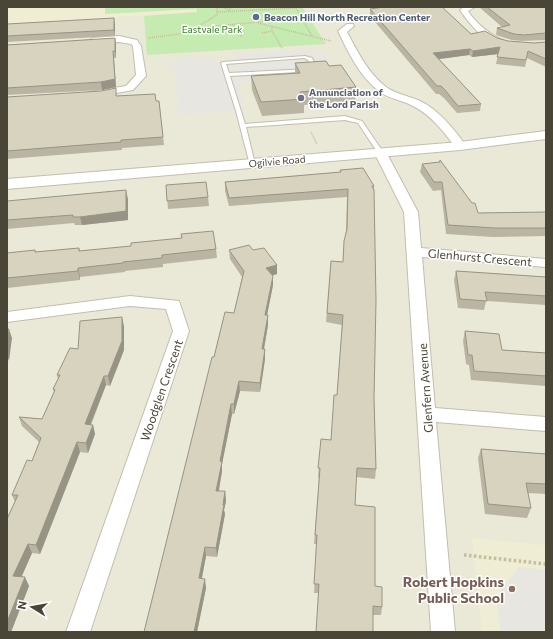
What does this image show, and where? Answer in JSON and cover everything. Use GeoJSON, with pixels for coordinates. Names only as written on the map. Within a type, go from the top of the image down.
{"type":"FeatureCollection","features":[{"type":"Feature","properties":{"kind":"street"},"geometry":{"type":"LineString","coordinates":[[472,7],[464,10],[468,18],[490,38],[507,46]]}},
{"type":"Feature","properties":{"kind":"street"},"geometry":{"type":"LineString","coordinates":[[350,26],[342,32],[349,45],[379,86],[388,92],[417,104],[430,112],[460,146]]}},
{"type":"Feature","properties":{"kind":"street"},"geometry":{"type":"LineString","coordinates":[[82,42],[128,40],[134,42],[137,46],[141,76],[129,88],[102,94],[86,95]]}},
{"type":"Feature","properties":{"kind":"street","name":"Ogilvie Road"},"geometry":{"type":"LineString","coordinates":[[7,184],[460,146],[546,135]]}},
{"type":"Feature","properties":{"kind":"street","name":"Glenfern Avenue"},"geometry":{"type":"LineString","coordinates":[[380,152],[411,212],[443,632]]}},
{"type":"Feature","properties":{"kind":"street","name":"Glenhurst Crescent"},"geometry":{"type":"LineString","coordinates":[[414,252],[546,263]]}},
{"type":"Feature","properties":{"kind":"street","name":"Woodglen Crescent"},"geometry":{"type":"LineString","coordinates":[[7,317],[130,302],[173,305],[182,331],[78,632]]}},
{"type":"Feature","properties":{"kind":"street"},"geometry":{"type":"LineString","coordinates":[[427,414],[546,424]]}},
{"type":"Feature","properties":{"kind":"lane"},"geometry":{"type":"LineString","coordinates":[[227,75],[312,70],[314,66],[310,59],[305,57],[223,63],[243,126],[252,164]]}},
{"type":"Feature","properties":{"kind":"lane"},"geometry":{"type":"LineString","coordinates":[[243,126],[345,118],[360,122],[380,152]]}},
{"type":"Feature","properties":{"kind":"path"},"geometry":{"type":"LineString","coordinates":[[217,7],[218,12]]}},
{"type":"Feature","properties":{"kind":"path"},"geometry":{"type":"LineString","coordinates":[[222,7],[230,10]]}},
{"type":"Feature","properties":{"kind":"path"},"geometry":{"type":"LineString","coordinates":[[230,10],[233,7]]}},
{"type":"Feature","properties":{"kind":"path"},"geometry":{"type":"LineString","coordinates":[[128,40],[187,33],[217,15],[218,12],[272,8],[304,8]]}},
{"type":"Feature","properties":{"kind":"path"},"geometry":{"type":"LineString","coordinates":[[296,8],[312,36]]}},
{"type":"Feature","properties":{"kind":"path"},"geometry":{"type":"LineString","coordinates":[[194,28],[302,18]]}},
{"type":"Feature","properties":{"kind":"path"},"geometry":{"type":"LineString","coordinates":[[254,22],[349,45]]}},
{"type":"Feature","properties":{"kind":"path"},"geometry":{"type":"LineString","coordinates":[[269,22],[273,27]]}},
{"type":"Feature","properties":{"kind":"path"},"geometry":{"type":"LineString","coordinates":[[232,25],[244,32],[241,36],[242,37]]}},
{"type":"Feature","properties":{"kind":"path"},"geometry":{"type":"LineString","coordinates":[[273,27],[272,31],[288,58]]}},
{"type":"Feature","properties":{"kind":"path"},"geometry":{"type":"LineString","coordinates":[[262,33],[272,31]]}},
{"type":"Feature","properties":{"kind":"path"},"geometry":{"type":"LineString","coordinates":[[306,120],[323,157]]}},
{"type":"Feature","properties":{"kind":"path"},"geometry":{"type":"LineString","coordinates":[[464,555],[546,564]]}},
{"type":"Feature","properties":{"kind":"shaded area"},"geometry":{"type":"Polygon","coordinates":[[[7,7],[546,7],[546,632],[7,632],[7,7]]]}},
{"type":"Feature","properties":{"kind":"shaded area"},"geometry":{"type":"Polygon","coordinates":[[[7,7],[196,7],[197,12],[7,24],[7,7]]]}},
{"type":"Feature","properties":{"kind":"shaded area"},"geometry":{"type":"Polygon","coordinates":[[[312,50],[315,54],[325,54],[334,70],[275,74],[276,79],[237,82],[245,110],[178,115],[177,105],[180,103],[178,97],[175,96],[174,90],[178,88],[177,83],[174,83],[173,76],[176,75],[175,69],[170,69],[169,63],[173,62],[173,59],[211,57],[214,58],[215,61],[234,60],[233,55],[312,50]]]}},
{"type":"Feature","properties":{"kind":"shaded area","name":"Robert Hopkins Public School"},"geometry":{"type":"Polygon","coordinates":[[[472,538],[546,545],[546,632],[482,632],[472,538]]]}},
{"type":"Feature","properties":{"kind":"shaded area"},"geometry":{"type":"Polygon","coordinates":[[[519,567],[546,570],[546,632],[501,632],[496,597],[519,567]]]}},
{"type":"Feature","properties":{"kind":"green space"},"geometry":{"type":"Polygon","coordinates":[[[105,7],[194,7],[195,9],[105,14],[105,7]]]}},
{"type":"Feature","properties":{"kind":"green space","name":"Eastvale Park"},"geometry":{"type":"Polygon","coordinates":[[[196,7],[302,7],[326,44],[147,55],[144,16],[197,12],[196,7]]]}},
{"type":"Feature","properties":{"kind":"building"},"geometry":{"type":"Polygon","coordinates":[[[384,7],[442,7],[471,34],[485,31],[497,38],[508,41],[534,43],[546,42],[546,59],[528,51],[526,60],[497,57],[500,47],[473,51],[470,49],[433,53],[481,104],[458,106],[441,86],[437,86],[370,9],[384,7]]]}},
{"type":"Feature","properties":{"kind":"building"},"geometry":{"type":"Polygon","coordinates":[[[487,7],[546,7],[546,33],[524,35],[514,34],[497,28],[510,25],[487,7]]]}},
{"type":"Feature","properties":{"kind":"building"},"geometry":{"type":"Polygon","coordinates":[[[114,18],[114,30],[7,36],[7,24],[114,18]]]}},
{"type":"Feature","properties":{"kind":"building"},"geometry":{"type":"Polygon","coordinates":[[[115,38],[115,51],[113,51],[115,79],[101,82],[7,88],[7,45],[115,38]]]}},
{"type":"Feature","properties":{"kind":"building"},"geometry":{"type":"Polygon","coordinates":[[[326,61],[329,66],[341,65],[356,87],[300,92],[304,99],[261,102],[251,76],[300,73],[295,63],[326,61]]]}},
{"type":"Feature","properties":{"kind":"building"},"geometry":{"type":"Polygon","coordinates":[[[116,88],[116,96],[155,94],[156,101],[159,101],[163,137],[121,140],[121,142],[7,151],[7,97],[101,91],[116,88]]]}},
{"type":"Feature","properties":{"kind":"building"},"geometry":{"type":"Polygon","coordinates":[[[440,160],[472,203],[475,203],[478,213],[546,212],[546,228],[495,228],[448,225],[442,182],[434,182],[422,164],[440,162],[440,160]]]}},
{"type":"Feature","properties":{"kind":"building"},"geometry":{"type":"Polygon","coordinates":[[[363,168],[374,186],[372,186],[374,190],[376,301],[374,398],[376,469],[357,468],[355,505],[375,507],[375,586],[382,587],[382,607],[373,606],[373,632],[316,632],[319,584],[314,584],[317,535],[315,535],[320,468],[318,468],[321,439],[331,440],[334,395],[337,395],[343,315],[327,313],[331,261],[343,262],[344,241],[347,229],[348,189],[229,198],[225,182],[341,172],[340,170],[363,168]]]}},
{"type":"Feature","properties":{"kind":"building"},"geometry":{"type":"Polygon","coordinates":[[[206,182],[208,197],[167,201],[166,185],[206,182]]]}},
{"type":"Feature","properties":{"kind":"building"},"geometry":{"type":"Polygon","coordinates":[[[126,190],[126,211],[80,217],[73,217],[73,215],[7,220],[7,201],[126,190]]]}},
{"type":"Feature","properties":{"kind":"building"},"geometry":{"type":"Polygon","coordinates":[[[213,231],[216,249],[162,255],[162,258],[78,268],[78,271],[7,278],[7,253],[79,248],[79,251],[131,246],[131,243],[182,238],[181,234],[213,231]]]}},
{"type":"Feature","properties":{"kind":"building"},"geometry":{"type":"Polygon","coordinates":[[[249,245],[253,250],[264,248],[277,265],[266,268],[273,276],[265,315],[268,315],[262,349],[265,349],[260,383],[239,381],[234,404],[231,404],[216,491],[225,491],[224,505],[216,548],[205,547],[199,578],[205,579],[194,632],[144,632],[212,357],[214,357],[225,312],[234,313],[244,271],[229,250],[249,245]]]}},
{"type":"Feature","properties":{"kind":"building"},"geometry":{"type":"Polygon","coordinates":[[[456,271],[546,277],[546,296],[485,292],[487,301],[460,299],[456,271]]]}},
{"type":"Feature","properties":{"kind":"building"},"geometry":{"type":"Polygon","coordinates":[[[122,317],[122,341],[108,376],[104,376],[85,424],[93,425],[86,443],[77,442],[36,545],[28,544],[13,576],[25,577],[7,622],[7,519],[18,495],[12,495],[27,460],[32,461],[41,438],[19,417],[42,419],[60,375],[57,375],[70,348],[78,349],[80,321],[122,317]]]}},
{"type":"Feature","properties":{"kind":"building"},"geometry":{"type":"Polygon","coordinates":[[[7,329],[9,329],[7,343],[7,329]]]}},
{"type":"Feature","properties":{"kind":"building"},"geometry":{"type":"Polygon","coordinates":[[[465,331],[499,334],[502,350],[546,353],[546,376],[474,371],[472,355],[468,355],[465,331]]]}},
{"type":"Feature","properties":{"kind":"building"},"geometry":{"type":"Polygon","coordinates":[[[481,449],[546,454],[546,484],[526,483],[531,508],[488,504],[481,449]]]}},
{"type":"Feature","properties":{"kind":"place","name":"Beacon Hill North Recreation Center"},"geometry":{"type":"Point","coordinates":[256,17]}},
{"type":"Feature","properties":{"kind":"place","name":"Annunciation of the Lord Parish"},"geometry":{"type":"Point","coordinates":[301,98]}},
{"type":"Feature","properties":{"kind":"place","name":"Robert Hopkins Public School"},"geometry":{"type":"Point","coordinates":[512,589]}}]}
